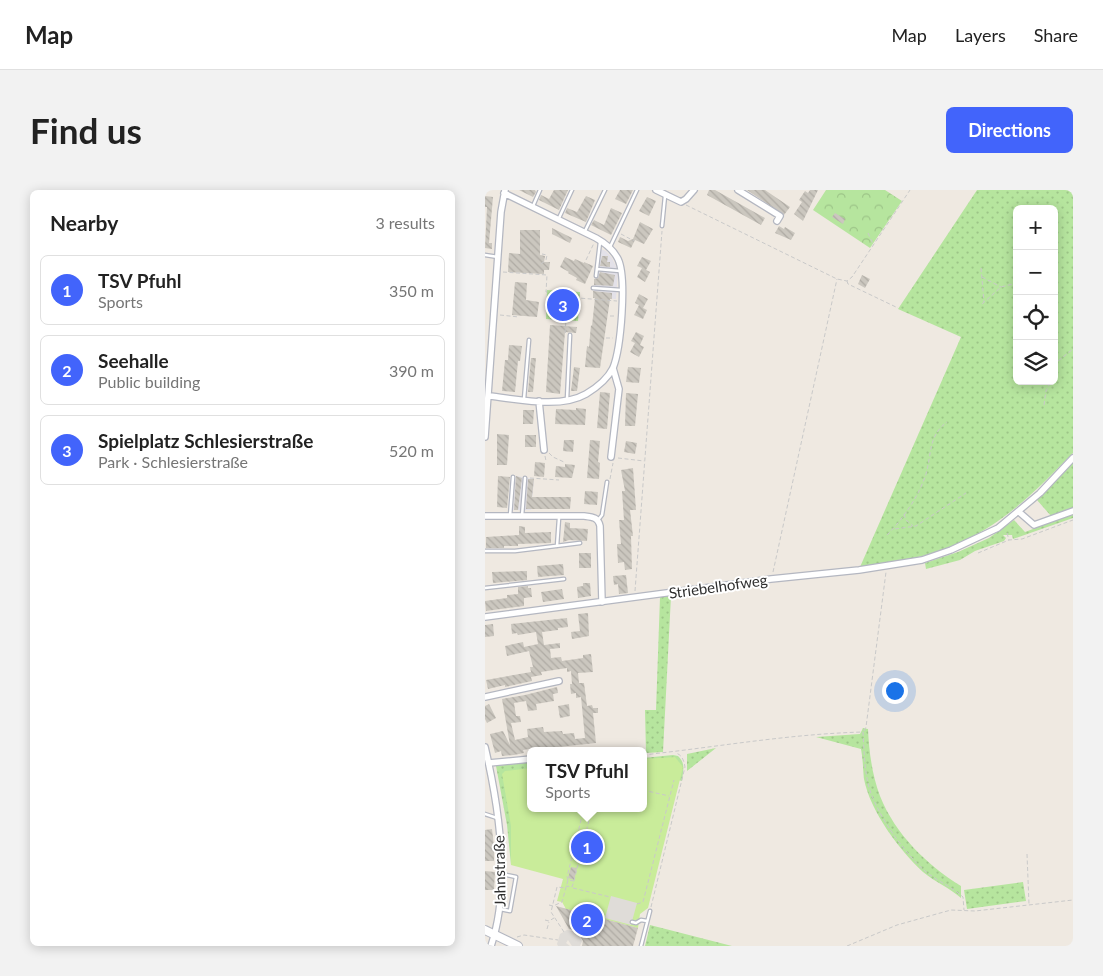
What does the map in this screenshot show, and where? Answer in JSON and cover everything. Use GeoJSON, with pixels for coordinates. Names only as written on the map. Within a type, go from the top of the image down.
{"type":"FeatureCollection","features":[{"type":"Feature","properties":{"kind":"street"},"geometry":{"type":"LineString","coordinates":[[657,190],[681,202],[695,190]]}},
{"type":"Feature","properties":{"kind":"street"},"geometry":{"type":"LineString","coordinates":[[738,190],[780,216],[777,221]]}},
{"type":"Feature","properties":{"kind":"street"},"geometry":{"type":"LineString","coordinates":[[485,437],[489,396],[487,378],[498,272],[501,212],[505,192],[599,239],[610,248],[618,259],[622,271],[622,290],[619,338],[613,368],[619,389],[611,457]]}},
{"type":"Feature","properties":{"kind":"street"},"geometry":{"type":"LineString","coordinates":[[603,382],[613,368]]}},
{"type":"Feature","properties":{"kind":"street"},"geometry":{"type":"LineString","coordinates":[[489,396],[539,401],[567,401],[585,395],[603,382],[609,380],[616,382]]}},
{"type":"Feature","properties":{"kind":"street"},"geometry":{"type":"LineString","coordinates":[[539,401],[544,450]]}},
{"type":"Feature","properties":{"kind":"street","name":"Striebelhofweg"},"geometry":{"type":"LineString","coordinates":[[485,617],[922,560],[951,550],[998,528],[1040,493],[1073,458]]}},
{"type":"Feature","properties":{"kind":"street"},"geometry":{"type":"LineString","coordinates":[[1019,512],[1034,525],[1073,511]]}},
{"type":"Feature","properties":{"kind":"street"},"geometry":{"type":"LineString","coordinates":[[485,516],[594,517],[600,526],[602,602]]}},
{"type":"Feature","properties":{"kind":"street"},"geometry":{"type":"LineString","coordinates":[[485,697],[559,681]]}},
{"type":"Feature","properties":{"kind":"street","name":"Jahnstraße"},"geometry":{"type":"LineString","coordinates":[[485,747],[497,818],[502,874],[500,909],[491,946]]}},
{"type":"Feature","properties":{"kind":"street"},"geometry":{"type":"LineString","coordinates":[[489,763],[527,759]]}},
{"type":"Feature","properties":{"kind":"street"},"geometry":{"type":"LineString","coordinates":[[485,930],[518,946]]}},
{"type":"Feature","properties":{"kind":"lane"},"geometry":{"type":"LineString","coordinates":[[533,206],[540,190]]}},
{"type":"Feature","properties":{"kind":"lane"},"geometry":{"type":"LineString","coordinates":[[558,218],[572,190]]}},
{"type":"Feature","properties":{"kind":"lane"},"geometry":{"type":"LineString","coordinates":[[584,232],[605,190]]}},
{"type":"Feature","properties":{"kind":"lane"},"geometry":{"type":"LineString","coordinates":[[610,248],[637,190]]}},
{"type":"Feature","properties":{"kind":"lane"},"geometry":{"type":"LineString","coordinates":[[662,226],[665,194]]}},
{"type":"Feature","properties":{"kind":"lane"},"geometry":{"type":"LineString","coordinates":[[596,276],[599,239]]}},
{"type":"Feature","properties":{"kind":"lane"},"geometry":{"type":"LineString","coordinates":[[485,255],[499,257]]}},
{"type":"Feature","properties":{"kind":"lane"},"geometry":{"type":"LineString","coordinates":[[597,269],[622,271]]}},
{"type":"Feature","properties":{"kind":"lane"},"geometry":{"type":"LineString","coordinates":[[593,288],[622,290]]}},
{"type":"Feature","properties":{"kind":"lane"},"geometry":{"type":"LineString","coordinates":[[567,401],[570,335]]}},
{"type":"Feature","properties":{"kind":"lane"},"geometry":{"type":"LineString","coordinates":[[524,400],[529,340]]}},
{"type":"Feature","properties":{"kind":"lane"},"geometry":{"type":"LineString","coordinates":[[511,516],[513,477]]}},
{"type":"Feature","properties":{"kind":"lane"},"geometry":{"type":"LineString","coordinates":[[522,517],[525,478]]}},
{"type":"Feature","properties":{"kind":"lane"},"geometry":{"type":"LineString","coordinates":[[597,520],[602,515],[607,482]]}},
{"type":"Feature","properties":{"kind":"lane"},"geometry":{"type":"LineString","coordinates":[[557,546],[559,516]]}},
{"type":"Feature","properties":{"kind":"lane"},"geometry":{"type":"LineString","coordinates":[[485,551],[515,551],[580,543]]}},
{"type":"Feature","properties":{"kind":"lane"},"geometry":{"type":"LineString","coordinates":[[485,588],[564,579]]}},
{"type":"Feature","properties":{"kind":"lane"},"geometry":{"type":"LineString","coordinates":[[485,814],[497,818]]}},
{"type":"Feature","properties":{"kind":"lane"},"geometry":{"type":"LineString","coordinates":[[500,909],[510,911],[516,877],[502,874]]}},
{"type":"Feature","properties":{"kind":"lane"},"geometry":{"type":"LineString","coordinates":[[641,946],[650,911]]}},
{"type":"Feature","properties":{"kind":"lane"},"geometry":{"type":"LineString","coordinates":[[632,922],[647,921]]}},
{"type":"Feature","properties":{"kind":"path"},"geometry":{"type":"LineString","coordinates":[[681,202],[837,280],[847,281],[853,277],[910,190]]}},
{"type":"Feature","properties":{"kind":"path"},"geometry":{"type":"LineString","coordinates":[[635,597],[662,226]]}},
{"type":"Feature","properties":{"kind":"path"},"geometry":{"type":"LineString","coordinates":[[620,233],[634,240]]}},
{"type":"Feature","properties":{"kind":"path"},"geometry":{"type":"LineString","coordinates":[[868,233],[873,245]]}},
{"type":"Feature","properties":{"kind":"path"},"geometry":{"type":"LineString","coordinates":[[586,260],[599,239]]}},
{"type":"Feature","properties":{"kind":"path"},"geometry":{"type":"LineString","coordinates":[[541,264],[546,260],[547,255],[543,254]]}},
{"type":"Feature","properties":{"kind":"path"},"geometry":{"type":"LineString","coordinates":[[981,268],[984,302]]}},
{"type":"Feature","properties":{"kind":"path"},"geometry":{"type":"LineString","coordinates":[[498,272],[547,275],[546,292],[558,293],[568,297],[621,302]]}},
{"type":"Feature","properties":{"kind":"path"},"geometry":{"type":"LineString","coordinates":[[982,277],[1001,288]]}},
{"type":"Feature","properties":{"kind":"path"},"geometry":{"type":"LineString","coordinates":[[771,579],[837,280]]}},
{"type":"Feature","properties":{"kind":"path"},"geometry":{"type":"LineString","coordinates":[[847,281],[848,284],[898,308]]}},
{"type":"Feature","properties":{"kind":"path"},"geometry":{"type":"LineString","coordinates":[[982,304],[1001,288],[1013,284]]}},
{"type":"Feature","properties":{"kind":"path"},"geometry":{"type":"LineString","coordinates":[[568,297],[565,332],[570,335]]}},
{"type":"Feature","properties":{"kind":"path"},"geometry":{"type":"LineString","coordinates":[[502,315],[519,317]]}},
{"type":"Feature","properties":{"kind":"path"},"geometry":{"type":"LineString","coordinates":[[606,338],[619,338]]}},
{"type":"Feature","properties":{"kind":"path"},"geometry":{"type":"LineString","coordinates":[[1058,360],[1073,349]]}},
{"type":"Feature","properties":{"kind":"path"},"geometry":{"type":"LineString","coordinates":[[1044,405],[1049,385]]}},
{"type":"Feature","properties":{"kind":"path"},"geometry":{"type":"LineString","coordinates":[[887,536],[904,514],[921,486],[926,473],[935,433],[947,422]]}},
{"type":"Feature","properties":{"kind":"path"},"geometry":{"type":"LineString","coordinates":[[544,450],[564,462]]}},
{"type":"Feature","properties":{"kind":"path"},"geometry":{"type":"LineString","coordinates":[[607,482],[613,466],[611,457],[645,461]]}},
{"type":"Feature","properties":{"kind":"path"},"geometry":{"type":"LineString","coordinates":[[525,478],[559,480]]}},
{"type":"Feature","properties":{"kind":"path"},"geometry":{"type":"LineString","coordinates":[[893,529],[913,526],[966,493]]}},
{"type":"Feature","properties":{"kind":"path"},"geometry":{"type":"LineString","coordinates":[[904,514],[905,520],[913,526]]}},
{"type":"Feature","properties":{"kind":"path"},"geometry":{"type":"LineString","coordinates":[[978,553],[1009,540],[1022,539],[1073,520]]}},
{"type":"Feature","properties":{"kind":"path"},"geometry":{"type":"LineString","coordinates":[[1007,534],[1009,540]]}},
{"type":"Feature","properties":{"kind":"path"},"geometry":{"type":"LineString","coordinates":[[887,566],[863,732],[867,779],[875,802],[887,824],[908,854],[938,881],[963,898],[964,910]]}},
{"type":"Feature","properties":{"kind":"path"},"geometry":{"type":"LineString","coordinates":[[647,755],[778,738],[827,733],[863,732]]}},
{"type":"Feature","properties":{"kind":"path"},"geometry":{"type":"LineString","coordinates":[[650,911],[685,767],[681,756],[671,752]]}},
{"type":"Feature","properties":{"kind":"path"},"geometry":{"type":"LineString","coordinates":[[637,904],[643,902],[674,780]]}},
{"type":"Feature","properties":{"kind":"path"},"geometry":{"type":"LineString","coordinates":[[647,791],[669,796]]}},
{"type":"Feature","properties":{"kind":"path"},"geometry":{"type":"LineString","coordinates":[[549,905],[553,906],[562,902],[582,812]]}},
{"type":"Feature","properties":{"kind":"path"},"geometry":{"type":"LineString","coordinates":[[572,887],[591,812]]}},
{"type":"Feature","properties":{"kind":"path"},"geometry":{"type":"LineString","coordinates":[[578,830],[587,831]]}},
{"type":"Feature","properties":{"kind":"path"},"geometry":{"type":"LineString","coordinates":[[1027,854],[1029,905]]}},
{"type":"Feature","properties":{"kind":"path"},"geometry":{"type":"LineString","coordinates":[[569,866],[577,867]]}},
{"type":"Feature","properties":{"kind":"path"},"geometry":{"type":"LineString","coordinates":[[568,880],[574,881]]}},
{"type":"Feature","properties":{"kind":"path"},"geometry":{"type":"LineString","coordinates":[[564,932],[551,912],[557,887],[572,887],[610,897]]}},
{"type":"Feature","properties":{"kind":"path"},"geometry":{"type":"LineString","coordinates":[[847,946],[897,925],[951,910],[1073,900]]}},
{"type":"Feature","properties":{"kind":"path"},"geometry":{"type":"LineString","coordinates":[[545,920],[549,921],[555,918]]}},
{"type":"Feature","properties":{"kind":"path"},"geometry":{"type":"LineString","coordinates":[[547,929],[549,921]]}},
{"type":"Feature","properties":{"kind":"path"},"geometry":{"type":"LineString","coordinates":[[510,942],[524,935],[558,940]]}},
{"type":"Feature","properties":{"kind":"shaded area"},"geometry":{"type":"Polygon","coordinates":[[[598,248],[606,251],[612,258],[618,271],[616,299],[593,298],[598,248]]]}},
{"type":"Feature","properties":{"kind":"shaded area"},"geometry":{"type":"Polygon","coordinates":[[[516,476],[534,479],[531,510],[513,510],[516,476]]]}},
{"type":"Feature","properties":{"kind":"shaded area"},"geometry":{"type":"Polygon","coordinates":[[[611,896],[637,903],[631,925],[605,918],[611,896]]]}},
{"type":"Feature","properties":{"kind":"shaded area"},"geometry":{"type":"Polygon","coordinates":[[[567,930],[577,932],[582,941],[580,946],[572,946],[568,940],[566,943],[570,946],[558,946],[560,934],[567,930]]]}},
{"type":"Feature","properties":{"kind":"green space"},"geometry":{"type":"Polygon","coordinates":[[[826,190],[885,190],[902,201],[870,248],[813,210],[826,190]]]}},
{"type":"Feature","properties":{"kind":"green space"},"geometry":{"type":"Polygon","coordinates":[[[977,190],[1073,190],[1073,453],[1017,507],[969,539],[939,551],[906,560],[860,567],[961,337],[898,309],[977,190]]]}},
{"type":"Feature","properties":{"kind":"green space"},"geometry":{"type":"Polygon","coordinates":[[[547,290],[580,292],[578,321],[546,319],[547,290]]]}},
{"type":"Feature","properties":{"kind":"green space"},"geometry":{"type":"Polygon","coordinates":[[[1073,462],[1073,508],[1051,516],[1037,500],[1073,462]]]}},
{"type":"Feature","properties":{"kind":"green space"},"geometry":{"type":"Polygon","coordinates":[[[1073,514],[1073,518],[1013,539],[1012,535],[1003,535],[1006,538],[1004,541],[975,551],[960,560],[926,569],[925,563],[958,552],[989,538],[1014,520],[1025,532],[1073,514]]]}},
{"type":"Feature","properties":{"kind":"green space"},"geometry":{"type":"Polygon","coordinates":[[[671,596],[663,752],[647,753],[645,710],[656,710],[660,597],[671,596]]]}},
{"type":"Feature","properties":{"kind":"green space"},"geometry":{"type":"Polygon","coordinates":[[[863,728],[868,729],[873,771],[877,788],[886,810],[903,836],[913,847],[948,878],[961,886],[961,898],[923,872],[887,830],[867,791],[861,749],[816,737],[860,734],[863,728]]]}},
{"type":"Feature","properties":{"kind":"green space"},"geometry":{"type":"Polygon","coordinates":[[[716,748],[687,771],[687,754],[716,748]]]}},
{"type":"Feature","properties":{"kind":"green space"},"geometry":{"type":"Polygon","coordinates":[[[678,756],[682,761],[683,767],[682,781],[673,779],[647,788],[647,758],[678,756]]]}},
{"type":"Feature","properties":{"kind":"green space"},"geometry":{"type":"Polygon","coordinates":[[[675,757],[683,767],[648,908],[640,914],[638,928],[566,909],[562,902],[557,901],[563,879],[511,865],[511,826],[502,774],[505,771],[527,768],[527,812],[647,812],[647,759],[675,757]]]}},
{"type":"Feature","properties":{"kind":"green space"},"geometry":{"type":"Polygon","coordinates":[[[527,762],[527,801],[511,865],[507,825],[496,766],[527,762]]]}},
{"type":"Feature","properties":{"kind":"green space"},"geometry":{"type":"Polygon","coordinates":[[[1023,882],[1026,901],[967,909],[964,890],[1023,882]]]}},
{"type":"Feature","properties":{"kind":"green space"},"geometry":{"type":"Polygon","coordinates":[[[650,925],[732,946],[645,946],[650,925]]]}},
{"type":"Feature","properties":{"kind":"building"},"geometry":{"type":"Polygon","coordinates":[[[519,190],[535,190],[536,192],[533,197],[519,190]]]}},
{"type":"Feature","properties":{"kind":"building"},"geometry":{"type":"Polygon","coordinates":[[[554,190],[568,190],[559,210],[539,200],[541,195],[549,199],[554,190]]]}},
{"type":"Feature","properties":{"kind":"building"},"geometry":{"type":"Polygon","coordinates":[[[620,190],[633,190],[626,204],[615,199],[620,190]]]}},
{"type":"Feature","properties":{"kind":"building"},"geometry":{"type":"Polygon","coordinates":[[[709,190],[715,190],[765,218],[761,225],[707,195],[709,190]]]}},
{"type":"Feature","properties":{"kind":"building"},"geometry":{"type":"Polygon","coordinates":[[[747,190],[765,190],[790,207],[784,215],[747,190]]]}},
{"type":"Feature","properties":{"kind":"building"},"geometry":{"type":"Polygon","coordinates":[[[810,190],[818,190],[803,221],[794,214],[802,202],[799,200],[805,191],[808,193],[810,190]]]}},
{"type":"Feature","properties":{"kind":"building"},"geometry":{"type":"Polygon","coordinates":[[[485,196],[493,197],[489,243],[492,243],[492,249],[485,248],[487,207],[485,207],[485,196]]]}},
{"type":"Feature","properties":{"kind":"building"},"geometry":{"type":"Polygon","coordinates":[[[586,196],[595,200],[586,222],[565,213],[567,208],[577,212],[586,196]]]}},
{"type":"Feature","properties":{"kind":"building"},"geometry":{"type":"Polygon","coordinates":[[[647,197],[656,201],[649,216],[639,211],[647,197]]]}},
{"type":"Feature","properties":{"kind":"building"},"geometry":{"type":"Polygon","coordinates":[[[611,208],[622,213],[611,235],[591,225],[594,220],[604,225],[611,208]]]}},
{"type":"Feature","properties":{"kind":"building"},"geometry":{"type":"Polygon","coordinates":[[[835,213],[845,219],[843,224],[832,217],[835,213]]]}},
{"type":"Feature","properties":{"kind":"building"},"geometry":{"type":"Polygon","coordinates":[[[640,222],[653,229],[644,244],[635,240],[631,248],[618,242],[620,237],[628,241],[633,239],[640,222]]]}},
{"type":"Feature","properties":{"kind":"building"},"geometry":{"type":"Polygon","coordinates":[[[779,226],[795,233],[791,240],[775,233],[779,226]]]}},
{"type":"Feature","properties":{"kind":"building"},"geometry":{"type":"Polygon","coordinates":[[[552,228],[572,238],[570,243],[552,234],[552,228]]]}},
{"type":"Feature","properties":{"kind":"building"},"geometry":{"type":"Polygon","coordinates":[[[520,230],[540,230],[540,255],[545,256],[544,262],[550,262],[549,270],[544,270],[544,274],[508,272],[509,253],[520,254],[520,230]]]}},
{"type":"Feature","properties":{"kind":"building"},"geometry":{"type":"Polygon","coordinates":[[[602,256],[608,256],[607,262],[610,262],[610,267],[600,266],[602,256]]]}},
{"type":"Feature","properties":{"kind":"building"},"geometry":{"type":"Polygon","coordinates":[[[565,257],[593,266],[585,284],[576,280],[577,278],[560,267],[565,257]]]}},
{"type":"Feature","properties":{"kind":"building"},"geometry":{"type":"Polygon","coordinates":[[[642,257],[651,261],[646,270],[650,272],[645,282],[637,277],[642,268],[637,266],[642,257]]]}},
{"type":"Feature","properties":{"kind":"building"},"geometry":{"type":"Polygon","coordinates":[[[600,272],[615,275],[613,286],[594,285],[594,279],[598,278],[600,272]]]}},
{"type":"Feature","properties":{"kind":"building"},"geometry":{"type":"Polygon","coordinates":[[[862,275],[870,279],[865,288],[858,284],[862,275]]]}},
{"type":"Feature","properties":{"kind":"building"},"geometry":{"type":"Polygon","coordinates":[[[515,282],[527,283],[526,300],[539,302],[537,317],[512,315],[515,282]]]}},
{"type":"Feature","properties":{"kind":"building"},"geometry":{"type":"Polygon","coordinates":[[[593,291],[612,293],[600,368],[585,367],[595,298],[593,298],[593,291]]]}},
{"type":"Feature","properties":{"kind":"building"},"geometry":{"type":"Polygon","coordinates":[[[639,294],[648,299],[643,308],[647,310],[643,319],[634,315],[639,305],[635,303],[639,294]]]}},
{"type":"Feature","properties":{"kind":"building"},"geometry":{"type":"Polygon","coordinates":[[[550,325],[577,327],[576,333],[565,332],[560,394],[546,392],[550,325]]]}},
{"type":"Feature","properties":{"kind":"building"},"geometry":{"type":"Polygon","coordinates":[[[636,332],[644,336],[640,345],[644,347],[639,357],[630,352],[635,343],[631,341],[636,332]]]}},
{"type":"Feature","properties":{"kind":"building"},"geometry":{"type":"Polygon","coordinates":[[[509,345],[522,346],[520,361],[518,361],[515,392],[502,391],[505,360],[508,360],[509,345]]]}},
{"type":"Feature","properties":{"kind":"building"},"geometry":{"type":"Polygon","coordinates":[[[531,358],[536,358],[533,392],[528,392],[531,358]]]}},
{"type":"Feature","properties":{"kind":"building"},"geometry":{"type":"Polygon","coordinates":[[[574,367],[580,368],[577,391],[571,391],[574,367]]]}},
{"type":"Feature","properties":{"kind":"building"},"geometry":{"type":"Polygon","coordinates":[[[628,367],[641,368],[639,383],[626,382],[628,367]]]}},
{"type":"Feature","properties":{"kind":"building"},"geometry":{"type":"Polygon","coordinates":[[[600,392],[610,393],[607,429],[597,428],[600,392]]]}},
{"type":"Feature","properties":{"kind":"building"},"geometry":{"type":"Polygon","coordinates":[[[626,393],[638,394],[635,426],[625,426],[626,393]]]}},
{"type":"Feature","properties":{"kind":"building"},"geometry":{"type":"Polygon","coordinates":[[[576,408],[586,409],[585,425],[555,424],[556,409],[576,410],[576,408]]]}},
{"type":"Feature","properties":{"kind":"building"},"geometry":{"type":"Polygon","coordinates":[[[523,410],[534,410],[533,424],[523,424],[523,410]]]}},
{"type":"Feature","properties":{"kind":"building"},"geometry":{"type":"Polygon","coordinates":[[[497,434],[509,435],[507,465],[497,465],[497,434]]]}},
{"type":"Feature","properties":{"kind":"building"},"geometry":{"type":"Polygon","coordinates":[[[525,435],[536,435],[536,447],[525,447],[525,435]]]}},
{"type":"Feature","properties":{"kind":"building"},"geometry":{"type":"Polygon","coordinates":[[[564,440],[574,440],[573,452],[563,451],[564,440]]]}},
{"type":"Feature","properties":{"kind":"building"},"geometry":{"type":"Polygon","coordinates":[[[590,440],[600,441],[599,479],[587,478],[590,440]]]}},
{"type":"Feature","properties":{"kind":"building"},"geometry":{"type":"Polygon","coordinates":[[[626,441],[637,443],[635,454],[624,452],[626,441]]]}},
{"type":"Feature","properties":{"kind":"building"},"geometry":{"type":"Polygon","coordinates":[[[535,462],[545,463],[544,477],[534,476],[535,462]]]}},
{"type":"Feature","properties":{"kind":"building"},"geometry":{"type":"Polygon","coordinates":[[[565,464],[575,465],[572,478],[555,477],[556,466],[565,467],[565,464]]]}},
{"type":"Feature","properties":{"kind":"building"},"geometry":{"type":"Polygon","coordinates":[[[633,468],[636,510],[630,510],[633,536],[631,536],[632,569],[625,570],[624,562],[618,563],[617,544],[621,544],[619,520],[624,520],[622,491],[625,491],[621,470],[633,468]]]}},
{"type":"Feature","properties":{"kind":"building"},"geometry":{"type":"Polygon","coordinates":[[[498,476],[510,477],[507,508],[497,507],[498,476]]]}},
{"type":"Feature","properties":{"kind":"building"},"geometry":{"type":"Polygon","coordinates":[[[516,476],[522,478],[518,510],[514,510],[516,476]]]}},
{"type":"Feature","properties":{"kind":"building"},"geometry":{"type":"Polygon","coordinates":[[[528,479],[534,479],[532,497],[571,497],[570,509],[526,509],[528,479]]]}},
{"type":"Feature","properties":{"kind":"building"},"geometry":{"type":"Polygon","coordinates":[[[585,491],[598,492],[597,505],[584,504],[585,491]]]}},
{"type":"Feature","properties":{"kind":"building"},"geometry":{"type":"Polygon","coordinates":[[[565,522],[570,523],[570,528],[588,529],[587,541],[569,540],[563,542],[565,522]]]}},
{"type":"Feature","properties":{"kind":"building"},"geometry":{"type":"Polygon","coordinates":[[[519,526],[525,527],[525,533],[551,532],[551,543],[518,544],[518,546],[504,546],[504,548],[486,548],[486,537],[519,535],[519,526]]]}},
{"type":"Feature","properties":{"kind":"building"},"geometry":{"type":"Polygon","coordinates":[[[579,553],[591,553],[591,568],[579,568],[579,553]]]}},
{"type":"Feature","properties":{"kind":"building"},"geometry":{"type":"Polygon","coordinates":[[[563,564],[564,575],[538,577],[537,566],[563,564]]]}},
{"type":"Feature","properties":{"kind":"building"},"geometry":{"type":"Polygon","coordinates":[[[527,571],[527,580],[493,583],[492,572],[527,571]]]}},
{"type":"Feature","properties":{"kind":"building"},"geometry":{"type":"Polygon","coordinates":[[[626,575],[628,593],[619,594],[618,584],[614,585],[613,576],[626,575]]]}},
{"type":"Feature","properties":{"kind":"building"},"geometry":{"type":"Polygon","coordinates":[[[583,583],[590,583],[591,596],[578,598],[577,587],[583,586],[583,583]]]}},
{"type":"Feature","properties":{"kind":"building"},"geometry":{"type":"Polygon","coordinates":[[[528,586],[528,588],[531,588],[532,597],[524,598],[524,606],[486,611],[485,601],[507,598],[507,595],[518,594],[518,587],[528,586]]]}},
{"type":"Feature","properties":{"kind":"building"},"geometry":{"type":"Polygon","coordinates":[[[562,589],[564,599],[543,602],[541,592],[562,589]]]}},
{"type":"Feature","properties":{"kind":"building"},"geometry":{"type":"Polygon","coordinates":[[[588,613],[589,636],[572,639],[571,632],[580,631],[578,614],[588,613]]]}},
{"type":"Feature","properties":{"kind":"building"},"geometry":{"type":"Polygon","coordinates":[[[567,618],[568,627],[542,632],[544,645],[560,643],[560,648],[550,649],[551,658],[561,657],[562,661],[583,658],[583,655],[591,654],[593,672],[578,673],[579,683],[584,683],[587,706],[592,705],[593,708],[598,708],[598,713],[593,713],[596,743],[558,747],[527,747],[527,749],[523,750],[524,753],[514,755],[502,756],[501,751],[495,753],[490,734],[503,731],[510,745],[502,699],[557,687],[558,693],[553,694],[554,701],[536,704],[537,710],[528,711],[526,701],[514,703],[516,716],[520,716],[521,722],[511,723],[515,740],[528,737],[527,729],[543,727],[544,732],[562,731],[563,734],[574,733],[575,739],[585,738],[581,697],[576,698],[576,693],[571,694],[571,671],[567,672],[567,668],[541,672],[542,675],[531,677],[532,681],[488,689],[486,680],[531,672],[530,667],[533,667],[529,651],[507,656],[505,646],[523,642],[524,647],[538,644],[536,632],[512,634],[511,624],[567,618]]]}},
{"type":"Feature","properties":{"kind":"building"},"geometry":{"type":"Polygon","coordinates":[[[493,624],[494,636],[485,637],[485,625],[493,624]]]}},
{"type":"Feature","properties":{"kind":"building"},"geometry":{"type":"Polygon","coordinates":[[[489,704],[496,718],[487,723],[485,719],[485,706],[489,704]]]}},
{"type":"Feature","properties":{"kind":"building"},"geometry":{"type":"Polygon","coordinates":[[[569,704],[570,716],[560,718],[558,706],[569,704]]]}},
{"type":"Feature","properties":{"kind":"building"},"geometry":{"type":"Polygon","coordinates":[[[492,829],[494,861],[485,861],[485,830],[492,829]]]}},
{"type":"Feature","properties":{"kind":"building"},"geometry":{"type":"Polygon","coordinates":[[[571,867],[577,868],[574,880],[568,878],[571,867]]]}},
{"type":"Feature","properties":{"kind":"building"},"geometry":{"type":"Polygon","coordinates":[[[485,871],[495,872],[494,890],[485,890],[485,871]]]}},
{"type":"Feature","properties":{"kind":"building"},"geometry":{"type":"Polygon","coordinates":[[[556,906],[638,928],[633,946],[582,946],[583,941],[577,931],[569,929],[556,906]]]}},
{"type":"Feature","properties":{"kind":"place","name":"Spielplatz Schlesierstraße"},"geometry":{"type":"Point","coordinates":[563,305]}},
{"type":"Feature","properties":{"kind":"place","name":"TSV Pfuhl"},"geometry":{"type":"Point","coordinates":[587,847]}},
{"type":"Feature","properties":{"kind":"place","name":"Seehalle"},"geometry":{"type":"Point","coordinates":[587,920]}}]}
